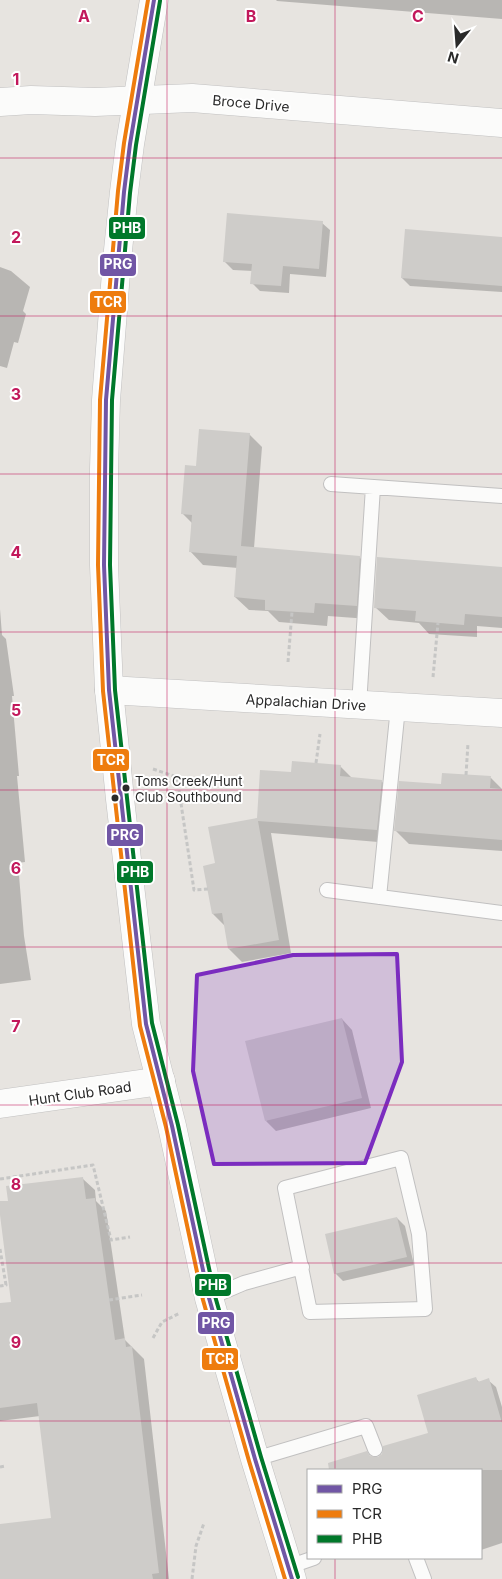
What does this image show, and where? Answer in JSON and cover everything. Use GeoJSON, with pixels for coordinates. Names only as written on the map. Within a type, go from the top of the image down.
{"type":"FeatureCollection","features":[{"type":"Feature","properties":{"kind":"main road"},"geometry":{"type":"LineString","coordinates":[[154,0],[130,144],[116,260],[106,400],[104,565],[109,690],[146,1024],[172,1126],[210,1298],[255,1459],[290,1573]]}},
{"type":"Feature","properties":{"kind":"main road","name":"Broce Drive"},"geometry":{"type":"LineString","coordinates":[[0,102],[31,100],[78,102],[192,98],[502,123]]}},
{"type":"Feature","properties":{"kind":"main road","name":"Appalachian Drive"},"geometry":{"type":"LineString","coordinates":[[109,690],[502,713]]}},
{"type":"Feature","properties":{"kind":"main road","name":"Hunt Club Road"},"geometry":{"type":"LineString","coordinates":[[0,1104],[161,1081]]}},
{"type":"Feature","properties":{"kind":"lane"},"geometry":{"type":"LineString","coordinates":[[331,484],[502,496]]}},
{"type":"Feature","properties":{"kind":"lane"},"geometry":{"type":"LineString","coordinates":[[359,705],[373,488]]}},
{"type":"Feature","properties":{"kind":"lane"},"geometry":{"type":"LineString","coordinates":[[379,896],[398,707]]}},
{"type":"Feature","properties":{"kind":"lane"},"geometry":{"type":"LineString","coordinates":[[327,890],[502,913]]}},
{"type":"Feature","properties":{"kind":"lane"},"geometry":{"type":"LineString","coordinates":[[402,1158],[418,1234],[425,1309],[310,1312],[302,1267],[285,1188],[402,1158]]}},
{"type":"Feature","properties":{"kind":"lane"},"geometry":{"type":"LineString","coordinates":[[210,1298],[244,1283],[302,1267]]}},
{"type":"Feature","properties":{"kind":"lane"},"geometry":{"type":"LineString","coordinates":[[255,1459],[366,1426],[376,1449]]}},
{"type":"Feature","properties":{"kind":"lane"},"geometry":{"type":"LineString","coordinates":[[290,1573],[312,1559]]}},
{"type":"Feature","properties":{"kind":"lane"},"geometry":{"type":"LineString","coordinates":[[416,1559],[424,1579]]}},
{"type":"Feature","properties":{"kind":"path"},"geometry":{"type":"LineString","coordinates":[[288,662],[292,612]]}},
{"type":"Feature","properties":{"kind":"path"},"geometry":{"type":"LineString","coordinates":[[430,709],[438,623]]}},
{"type":"Feature","properties":{"kind":"path"},"geometry":{"type":"LineString","coordinates":[[153,770],[177,777],[194,890],[208,889]]}},
{"type":"Feature","properties":{"kind":"path"},"geometry":{"type":"LineString","coordinates":[[0,1179],[93,1165],[111,1240],[130,1237]]}},
{"type":"Feature","properties":{"kind":"path"},"geometry":{"type":"LineString","coordinates":[[0,1249],[6,1285],[0,1286]]}},
{"type":"Feature","properties":{"kind":"path"},"geometry":{"type":"LineString","coordinates":[[109,1300],[142,1295]]}},
{"type":"Feature","properties":{"kind":"path"},"geometry":{"type":"LineString","coordinates":[[153,1338],[162,1322]]}},
{"type":"Feature","properties":{"kind":"path"},"geometry":{"type":"LineString","coordinates":[[0,1467],[5,1466]]}},
{"type":"Feature","properties":{"kind":"path"},"geometry":{"type":"LineString","coordinates":[[192,1579],[196,1546],[204,1523]]}},
{"type":"Feature","properties":{"kind":"highlighted area"},"geometry":{"type":"Polygon","coordinates":[[[397,954],[402,1062],[365,1163],[214,1164],[193,1071],[197,975],[293,955],[397,954]]]}},
{"type":"Feature","properties":{"kind":"building"},"geometry":{"type":"Polygon","coordinates":[[[227,213],[323,221],[319,269],[283,266],[281,286],[250,284],[252,264],[223,262],[227,213]]]}},
{"type":"Feature","properties":{"kind":"building"},"geometry":{"type":"Polygon","coordinates":[[[405,229],[502,237],[502,286],[401,278],[405,229]]]}},
{"type":"Feature","properties":{"kind":"building"},"geometry":{"type":"Polygon","coordinates":[[[199,429],[250,433],[241,546],[360,556],[357,606],[315,603],[314,613],[265,610],[265,600],[234,597],[237,556],[189,552],[192,515],[181,514],[185,465],[196,466],[199,429]]]}},
{"type":"Feature","properties":{"kind":"building"},"geometry":{"type":"Polygon","coordinates":[[[377,557],[502,567],[502,617],[465,614],[464,625],[415,621],[416,611],[374,608],[377,557]]]}},
{"type":"Feature","properties":{"kind":"building"},"geometry":{"type":"Polygon","coordinates":[[[292,761],[341,765],[340,776],[382,780],[377,830],[258,821],[279,940],[228,949],[222,913],[212,914],[203,866],[215,863],[208,827],[257,818],[260,770],[291,772],[292,761]]]}},
{"type":"Feature","properties":{"kind":"building"},"geometry":{"type":"Polygon","coordinates":[[[442,773],[491,776],[490,788],[502,789],[502,840],[394,831],[399,781],[441,784],[442,773]]]}},
{"type":"Feature","properties":{"kind":"building"},"geometry":{"type":"Polygon","coordinates":[[[342,1018],[362,1098],[265,1121],[245,1041],[342,1018]]]}},
{"type":"Feature","properties":{"kind":"building"},"geometry":{"type":"Polygon","coordinates":[[[83,1177],[86,1199],[95,1198],[115,1340],[125,1338],[126,1347],[132,1346],[159,1573],[152,1574],[153,1579],[0,1579],[0,1524],[51,1518],[37,1403],[0,1408],[0,1303],[11,1302],[0,1215],[0,1201],[8,1201],[6,1186],[83,1177]]]}},
{"type":"Feature","properties":{"kind":"building"},"geometry":{"type":"Polygon","coordinates":[[[397,1217],[407,1257],[334,1274],[325,1234],[397,1217]]]}},
{"type":"Feature","properties":{"kind":"building"},"geometry":{"type":"Polygon","coordinates":[[[476,1377],[478,1382],[489,1378],[502,1423],[502,1470],[329,1469],[328,1463],[367,1451],[370,1456],[378,1457],[382,1454],[383,1446],[428,1433],[417,1395],[476,1377]]]}},
{"type":"Feature","properties":{"kind":"transit line","name":"TCR"},"geometry":{"type":"LineString","coordinates":[[148,0],[124,143],[118,191],[100,400],[98,565],[103,691],[140,1026],[166,1127],[203,1300],[285,1579]]}},
{"type":"Feature","properties":{"kind":"transit line","name":"PRG"},"geometry":{"type":"LineString","coordinates":[[154,0],[124,192],[106,400],[104,565],[109,690],[146,1024],[172,1126],[209,1298],[292,1579]]}},
{"type":"Feature","properties":{"kind":"transit line","name":"PHB"},"geometry":{"type":"LineString","coordinates":[[160,1],[130,193],[112,400],[110,565],[115,690],[152,1023],[178,1125],[215,1296],[298,1577]]}},
{"type":"Feature","properties":{"kind":"place","name":"Toms Creek/Hunt Club Southbound"},"geometry":{"type":"Point","coordinates":[126,788]}}]}
